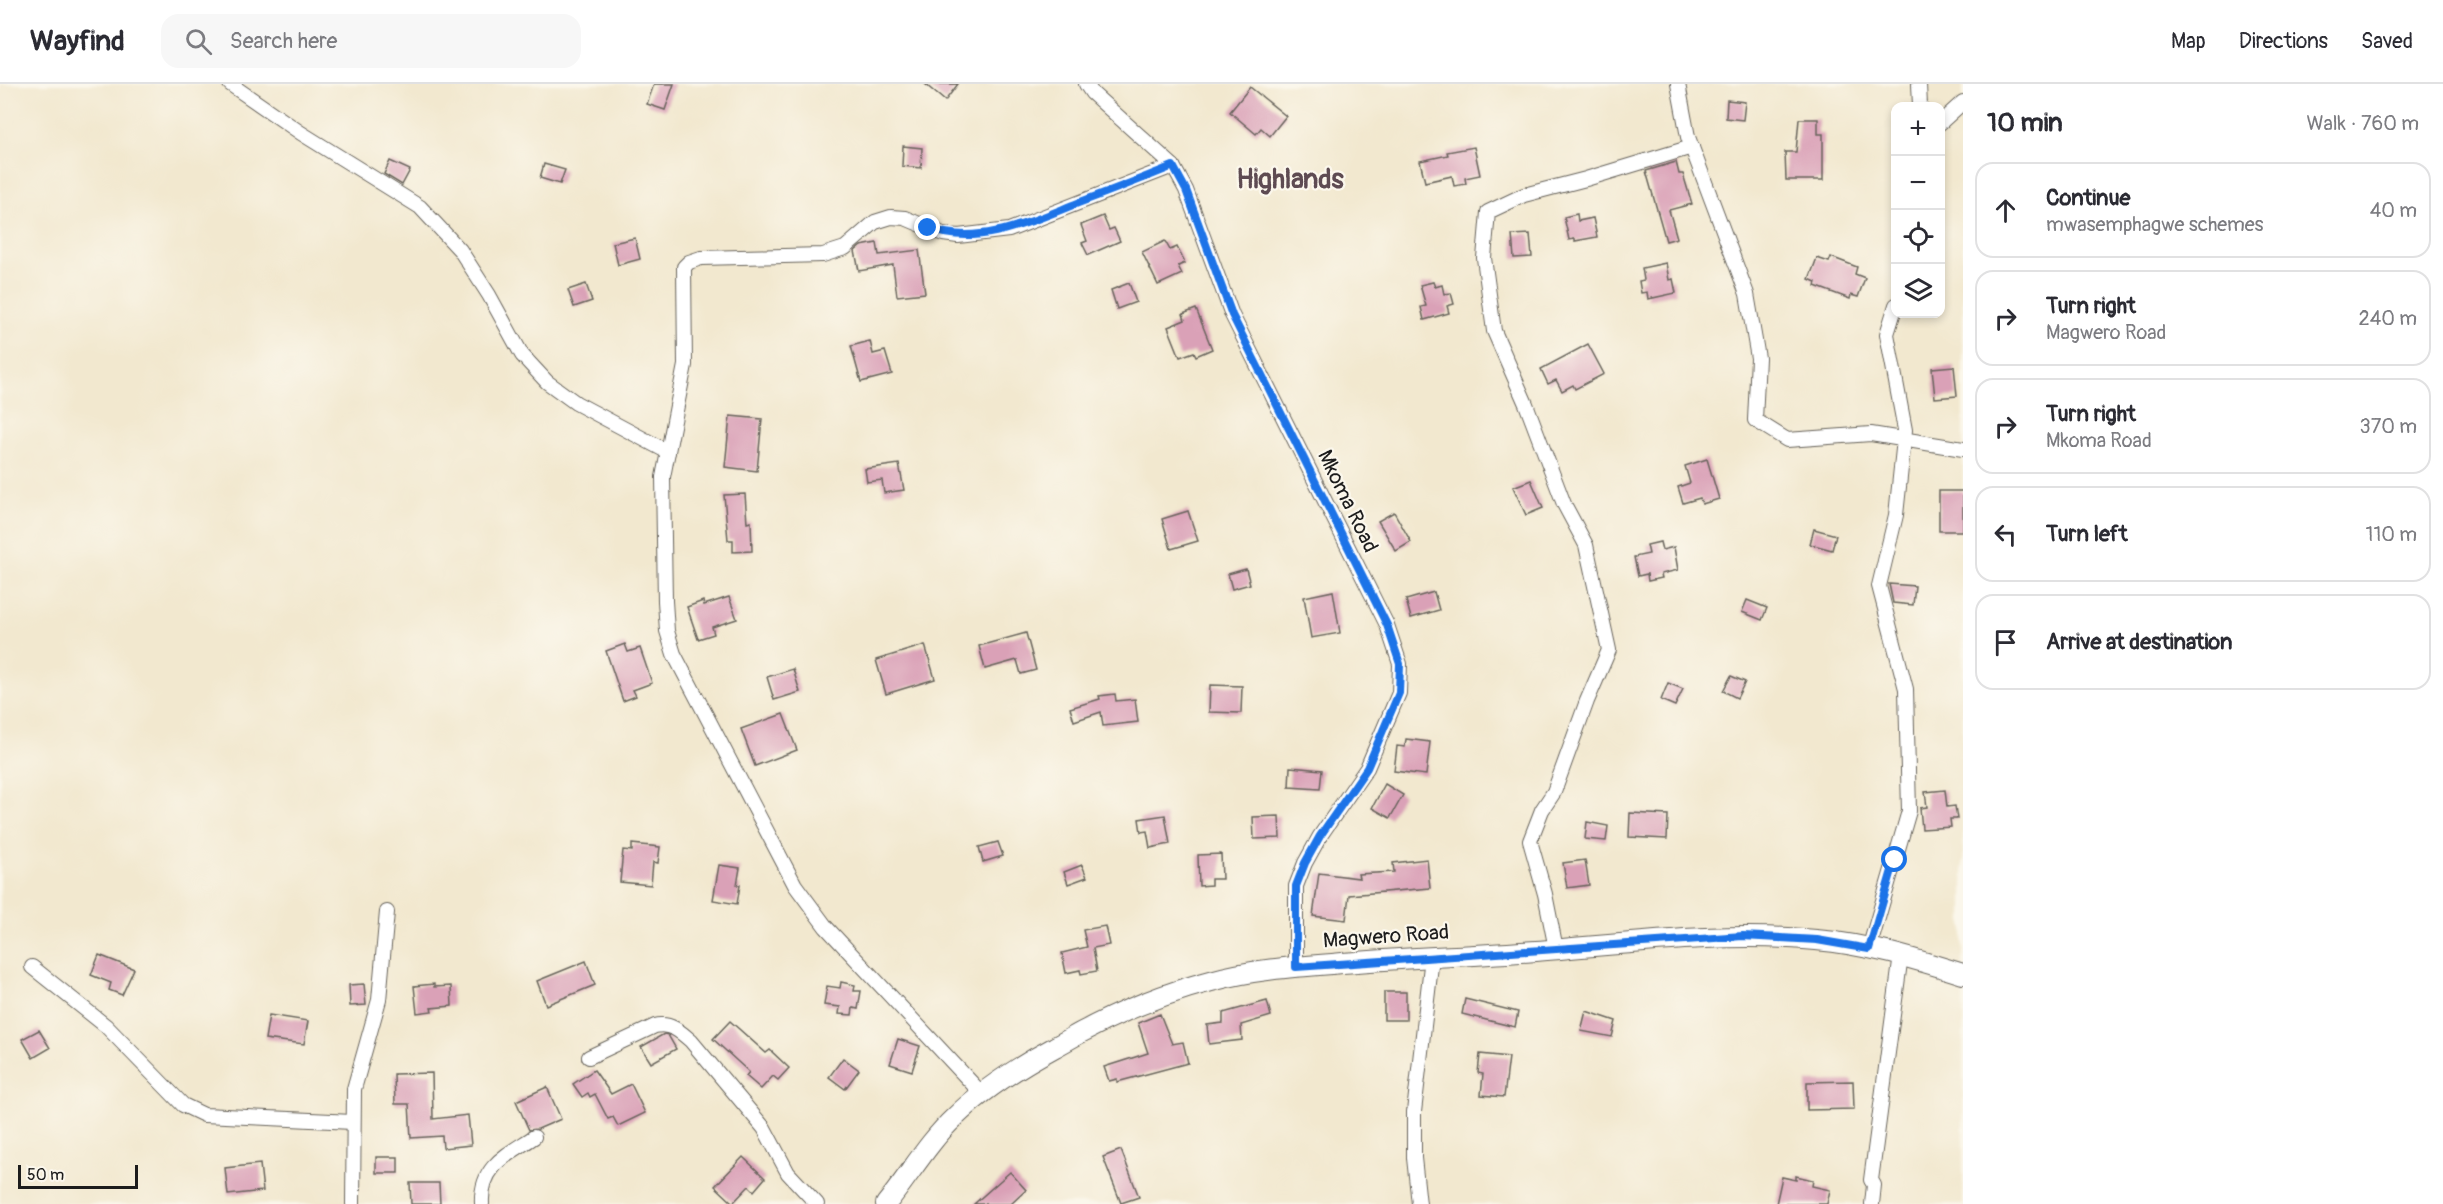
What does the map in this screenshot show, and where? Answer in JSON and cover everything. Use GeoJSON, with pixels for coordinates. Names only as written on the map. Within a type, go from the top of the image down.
{"type":"FeatureCollection","features":[{"type":"Feature","properties":{"kind":"street"},"geometry":{"type":"LineString","coordinates":[[230,84],[301,134],[420,207],[460,250],[489,295],[522,355],[547,382],[576,403],[669,452]]}},
{"type":"Feature","properties":{"kind":"street","name":"Mkoma Road"},"geometry":{"type":"LineString","coordinates":[[1086,84],[1092,93],[1173,166],[1186,190],[1232,315],[1387,625],[1400,664],[1399,693],[1367,768],[1320,836],[1305,863],[1296,886],[1296,967]]}},
{"type":"Feature","properties":{"kind":"street"},"geometry":{"type":"LineString","coordinates":[[1678,84],[1692,147],[1747,294],[1758,358],[1755,420],[1787,440],[1871,434],[1963,449]]}},
{"type":"Feature","properties":{"kind":"street"},"geometry":{"type":"LineString","coordinates":[[1919,84],[1920,102]]}},
{"type":"Feature","properties":{"kind":"street"},"geometry":{"type":"LineString","coordinates":[[1945,119],[1963,102]]}},
{"type":"Feature","properties":{"kind":"street"},"geometry":{"type":"LineString","coordinates":[[1556,949],[1545,894],[1530,841],[1542,810],[1554,792],[1587,701],[1609,650],[1586,545],[1564,504],[1526,404],[1494,331],[1484,258],[1488,212],[1524,195],[1692,147]]}},
{"type":"Feature","properties":{"kind":"street"},"geometry":{"type":"LineString","coordinates":[[982,1094],[826,927],[795,885],[674,654],[667,630],[665,601],[663,477],[685,365],[684,267],[689,262],[700,258],[823,255],[845,248],[875,222],[891,217],[905,218],[943,234],[958,236],[1009,230],[1173,166]]}},
{"type":"Feature","properties":{"kind":"street"},"geometry":{"type":"LineString","coordinates":[[1869,949],[1909,811],[1906,689],[1879,586],[1896,516],[1905,430],[1887,334],[1892,318]]}},
{"type":"Feature","properties":{"kind":"street"},"geometry":{"type":"LineString","coordinates":[[353,1204],[354,1089],[379,1000],[387,912]]}},
{"type":"Feature","properties":{"kind":"street","name":"Magwero Road"},"geometry":{"type":"LineString","coordinates":[[886,1204],[948,1124],[982,1094],[1038,1056],[1084,1031],[1212,980],[1275,968],[1743,936],[1817,940],[1901,955],[1963,974]]}},
{"type":"Feature","properties":{"kind":"street"},"geometry":{"type":"LineString","coordinates":[[1872,1204],[1874,1185],[1871,1180],[1901,955]]}},
{"type":"Feature","properties":{"kind":"street"},"geometry":{"type":"LineString","coordinates":[[1419,1204],[1414,1158],[1414,1112],[1432,957]]}},
{"type":"Feature","properties":{"kind":"street"},"geometry":{"type":"LineString","coordinates":[[32,967],[106,1026],[183,1105],[204,1115],[353,1122]]}},
{"type":"Feature","properties":{"kind":"street"},"geometry":{"type":"LineString","coordinates":[[589,1057],[655,1026],[663,1024],[679,1030],[691,1041],[764,1128],[788,1173],[817,1204]]}},
{"type":"Feature","properties":{"kind":"street"},"geometry":{"type":"LineString","coordinates":[[482,1204],[484,1180],[496,1161],[534,1137]]}},
{"type":"Feature","properties":{"kind":"building"},"geometry":{"type":"Polygon","coordinates":[[[654,84],[674,84],[665,110],[647,104],[654,84]]]}},
{"type":"Feature","properties":{"kind":"building"},"geometry":{"type":"Polygon","coordinates":[[[925,84],[958,84],[945,101],[925,84]]]}},
{"type":"Feature","properties":{"kind":"building"},"geometry":{"type":"Polygon","coordinates":[[[1250,87],[1286,116],[1270,136],[1261,128],[1256,134],[1230,112],[1250,87]]]}},
{"type":"Feature","properties":{"kind":"building"},"geometry":{"type":"Polygon","coordinates":[[[1727,100],[1745,102],[1743,120],[1726,118],[1727,100]]]}},
{"type":"Feature","properties":{"kind":"building"},"geometry":{"type":"Polygon","coordinates":[[[1799,119],[1818,119],[1818,134],[1823,134],[1823,180],[1786,180],[1785,152],[1796,152],[1799,119]]]}},
{"type":"Feature","properties":{"kind":"building"},"geometry":{"type":"Polygon","coordinates":[[[903,146],[922,148],[921,168],[902,166],[903,146]]]}},
{"type":"Feature","properties":{"kind":"building"},"geometry":{"type":"Polygon","coordinates":[[[1474,147],[1480,175],[1465,178],[1466,184],[1454,186],[1452,176],[1425,182],[1420,161],[1448,155],[1447,152],[1474,147]]]}},
{"type":"Feature","properties":{"kind":"building"},"geometry":{"type":"Polygon","coordinates":[[[390,161],[410,170],[402,185],[384,174],[390,161]]]}},
{"type":"Feature","properties":{"kind":"building"},"geometry":{"type":"Polygon","coordinates":[[[1676,162],[1679,174],[1683,174],[1692,204],[1669,210],[1677,238],[1666,241],[1646,171],[1676,162]]]}},
{"type":"Feature","properties":{"kind":"building"},"geometry":{"type":"Polygon","coordinates":[[[544,164],[565,170],[560,184],[540,178],[544,164]]]}},
{"type":"Feature","properties":{"kind":"building"},"geometry":{"type":"Polygon","coordinates":[[[1577,214],[1578,221],[1593,218],[1597,237],[1569,240],[1564,217],[1577,214]]]}},
{"type":"Feature","properties":{"kind":"building"},"geometry":{"type":"Polygon","coordinates":[[[1103,216],[1109,230],[1114,228],[1120,241],[1088,255],[1082,243],[1087,241],[1081,225],[1103,216]]]}},
{"type":"Feature","properties":{"kind":"building"},"geometry":{"type":"Polygon","coordinates":[[[1530,234],[1532,257],[1514,258],[1512,235],[1530,234]]]}},
{"type":"Feature","properties":{"kind":"building"},"geometry":{"type":"Polygon","coordinates":[[[635,238],[640,259],[618,265],[613,243],[635,238]]]}},
{"type":"Feature","properties":{"kind":"building"},"geometry":{"type":"Polygon","coordinates":[[[1165,241],[1170,250],[1177,247],[1185,263],[1178,266],[1182,274],[1158,285],[1142,252],[1165,241]]]}},
{"type":"Feature","properties":{"kind":"building"},"geometry":{"type":"Polygon","coordinates":[[[877,243],[879,255],[919,250],[925,293],[897,296],[893,265],[859,271],[855,251],[861,246],[877,243]]]}},
{"type":"Feature","properties":{"kind":"building"},"geometry":{"type":"Polygon","coordinates":[[[1831,257],[1857,267],[1855,274],[1865,278],[1858,297],[1851,295],[1850,299],[1815,286],[1816,282],[1809,279],[1817,258],[1829,262],[1831,257]]]}},
{"type":"Feature","properties":{"kind":"building"},"geometry":{"type":"Polygon","coordinates":[[[1666,263],[1669,280],[1673,279],[1676,293],[1648,299],[1647,292],[1641,293],[1639,281],[1644,280],[1642,268],[1666,263]]]}},
{"type":"Feature","properties":{"kind":"building"},"geometry":{"type":"Polygon","coordinates":[[[1433,282],[1435,287],[1442,285],[1444,294],[1451,293],[1454,304],[1447,306],[1449,313],[1424,320],[1421,307],[1426,306],[1420,285],[1433,282]]]}},
{"type":"Feature","properties":{"kind":"building"},"geometry":{"type":"Polygon","coordinates":[[[1129,283],[1136,302],[1117,309],[1111,290],[1129,283]]]}},
{"type":"Feature","properties":{"kind":"building"},"geometry":{"type":"Polygon","coordinates":[[[586,284],[592,301],[574,307],[568,290],[586,284]]]}},
{"type":"Feature","properties":{"kind":"building"},"geometry":{"type":"Polygon","coordinates":[[[1196,309],[1212,349],[1196,356],[1194,352],[1180,357],[1168,327],[1185,320],[1183,314],[1196,309]]]}},
{"type":"Feature","properties":{"kind":"building"},"geometry":{"type":"Polygon","coordinates":[[[870,341],[873,354],[885,351],[892,374],[861,382],[851,346],[870,341]]]}},
{"type":"Feature","properties":{"kind":"building"},"geometry":{"type":"Polygon","coordinates":[[[1588,344],[1604,374],[1575,389],[1573,385],[1562,391],[1556,380],[1548,384],[1541,369],[1588,344]]]}},
{"type":"Feature","properties":{"kind":"building"},"geometry":{"type":"Polygon","coordinates":[[[1954,366],[1957,396],[1935,398],[1932,368],[1954,366]]]}},
{"type":"Feature","properties":{"kind":"building"},"geometry":{"type":"Polygon","coordinates":[[[730,416],[762,419],[757,471],[725,467],[730,416]]]}},
{"type":"Feature","properties":{"kind":"building"},"geometry":{"type":"Polygon","coordinates":[[[1707,459],[1719,499],[1702,504],[1700,498],[1683,503],[1678,487],[1690,483],[1685,466],[1707,459]]]}},
{"type":"Feature","properties":{"kind":"building"},"geometry":{"type":"Polygon","coordinates":[[[899,464],[904,490],[884,493],[882,480],[867,482],[865,469],[899,464]]]}},
{"type":"Feature","properties":{"kind":"building"},"geometry":{"type":"Polygon","coordinates":[[[1531,480],[1543,508],[1526,515],[1513,487],[1531,480]]]}},
{"type":"Feature","properties":{"kind":"building"},"geometry":{"type":"Polygon","coordinates":[[[1939,491],[1963,491],[1963,531],[1939,531],[1939,491]]]}},
{"type":"Feature","properties":{"kind":"building"},"geometry":{"type":"Polygon","coordinates":[[[745,494],[747,523],[751,522],[752,551],[733,552],[733,540],[728,540],[724,495],[745,494]]]}},
{"type":"Feature","properties":{"kind":"building"},"geometry":{"type":"Polygon","coordinates":[[[1188,511],[1198,541],[1171,549],[1162,519],[1188,511]]]}},
{"type":"Feature","properties":{"kind":"building"},"geometry":{"type":"Polygon","coordinates":[[[1394,512],[1411,542],[1396,551],[1378,521],[1394,512]]]}},
{"type":"Feature","properties":{"kind":"building"},"geometry":{"type":"Polygon","coordinates":[[[1814,529],[1836,535],[1832,550],[1810,544],[1814,529]]]}},
{"type":"Feature","properties":{"kind":"building"},"geometry":{"type":"Polygon","coordinates":[[[1660,542],[1662,550],[1674,547],[1678,570],[1661,574],[1662,578],[1648,581],[1647,574],[1638,576],[1634,557],[1649,554],[1647,545],[1660,542]]]}},
{"type":"Feature","properties":{"kind":"building"},"geometry":{"type":"Polygon","coordinates":[[[1246,569],[1250,584],[1232,589],[1228,574],[1246,569]]]}},
{"type":"Feature","properties":{"kind":"building"},"geometry":{"type":"Polygon","coordinates":[[[1889,584],[1915,586],[1913,605],[1893,603],[1889,584]]]}},
{"type":"Feature","properties":{"kind":"building"},"geometry":{"type":"Polygon","coordinates":[[[1333,591],[1340,633],[1311,638],[1304,597],[1333,591]]]}},
{"type":"Feature","properties":{"kind":"building"},"geometry":{"type":"Polygon","coordinates":[[[1434,592],[1439,610],[1411,618],[1406,600],[1434,592]]]}},
{"type":"Feature","properties":{"kind":"building"},"geometry":{"type":"Polygon","coordinates":[[[729,597],[737,619],[712,627],[714,634],[698,639],[687,607],[703,601],[704,605],[729,597]]]}},
{"type":"Feature","properties":{"kind":"building"},"geometry":{"type":"Polygon","coordinates":[[[1747,600],[1767,608],[1762,620],[1742,612],[1747,600]]]}},
{"type":"Feature","properties":{"kind":"building"},"geometry":{"type":"Polygon","coordinates":[[[1026,633],[1036,670],[1021,674],[1017,660],[985,669],[979,646],[1026,633]]]}},
{"type":"Feature","properties":{"kind":"building"},"geometry":{"type":"Polygon","coordinates":[[[625,644],[628,652],[640,648],[652,683],[633,690],[636,696],[623,701],[606,651],[625,644]]]}},
{"type":"Feature","properties":{"kind":"building"},"geometry":{"type":"Polygon","coordinates":[[[925,645],[935,679],[886,694],[876,660],[925,645]]]}},
{"type":"Feature","properties":{"kind":"building"},"geometry":{"type":"Polygon","coordinates":[[[793,669],[800,692],[774,700],[767,677],[793,669]]]}},
{"type":"Feature","properties":{"kind":"building"},"geometry":{"type":"Polygon","coordinates":[[[1731,676],[1745,682],[1737,698],[1723,691],[1731,676]]]}},
{"type":"Feature","properties":{"kind":"building"},"geometry":{"type":"Polygon","coordinates":[[[1668,683],[1683,689],[1675,706],[1661,700],[1668,683]]]}},
{"type":"Feature","properties":{"kind":"building"},"geometry":{"type":"Polygon","coordinates":[[[1210,685],[1242,686],[1241,713],[1209,712],[1210,685]]]}},
{"type":"Feature","properties":{"kind":"building"},"geometry":{"type":"Polygon","coordinates":[[[1115,694],[1116,701],[1135,699],[1138,722],[1103,726],[1101,712],[1074,721],[1070,708],[1100,699],[1099,696],[1115,694]]]}},
{"type":"Feature","properties":{"kind":"building"},"geometry":{"type":"Polygon","coordinates":[[[783,714],[797,750],[755,766],[741,729],[783,714]]]}},
{"type":"Feature","properties":{"kind":"building"},"geometry":{"type":"Polygon","coordinates":[[[1406,739],[1430,742],[1426,775],[1394,771],[1397,746],[1405,747],[1406,739]]]}},
{"type":"Feature","properties":{"kind":"building"},"geometry":{"type":"Polygon","coordinates":[[[1290,767],[1322,770],[1320,789],[1289,787],[1290,767]]]}},
{"type":"Feature","properties":{"kind":"building"},"geometry":{"type":"Polygon","coordinates":[[[1385,784],[1403,795],[1390,818],[1372,808],[1385,784]]]}},
{"type":"Feature","properties":{"kind":"building"},"geometry":{"type":"Polygon","coordinates":[[[1945,790],[1947,807],[1955,806],[1957,819],[1950,819],[1951,827],[1922,829],[1920,808],[1927,807],[1925,792],[1945,790]]]}},
{"type":"Feature","properties":{"kind":"building"},"geometry":{"type":"Polygon","coordinates":[[[1630,813],[1668,815],[1667,839],[1629,837],[1630,813]]]}},
{"type":"Feature","properties":{"kind":"building"},"geometry":{"type":"Polygon","coordinates":[[[1165,815],[1170,844],[1150,848],[1147,831],[1141,832],[1139,819],[1165,815]]]}},
{"type":"Feature","properties":{"kind":"building"},"geometry":{"type":"Polygon","coordinates":[[[1279,816],[1280,838],[1254,839],[1253,817],[1279,816]]]}},
{"type":"Feature","properties":{"kind":"building"},"geometry":{"type":"Polygon","coordinates":[[[1587,822],[1608,826],[1606,841],[1585,839],[1587,822]]]}},
{"type":"Feature","properties":{"kind":"building"},"geometry":{"type":"Polygon","coordinates":[[[998,842],[1003,856],[983,862],[979,847],[998,842]]]}},
{"type":"Feature","properties":{"kind":"building"},"geometry":{"type":"Polygon","coordinates":[[[632,844],[660,847],[658,863],[653,862],[651,885],[620,882],[623,850],[632,851],[632,844]]]}},
{"type":"Feature","properties":{"kind":"building"},"geometry":{"type":"Polygon","coordinates":[[[1221,854],[1222,879],[1211,879],[1211,885],[1199,886],[1198,855],[1221,854]]]}},
{"type":"Feature","properties":{"kind":"building"},"geometry":{"type":"Polygon","coordinates":[[[1427,859],[1430,888],[1349,895],[1346,920],[1313,916],[1319,873],[1359,878],[1358,874],[1394,872],[1393,863],[1427,859]]]}},
{"type":"Feature","properties":{"kind":"building"},"geometry":{"type":"Polygon","coordinates":[[[1585,860],[1589,885],[1567,888],[1563,863],[1585,860]]]}},
{"type":"Feature","properties":{"kind":"building"},"geometry":{"type":"Polygon","coordinates":[[[719,865],[740,868],[737,904],[713,900],[719,865]]]}},
{"type":"Feature","properties":{"kind":"building"},"geometry":{"type":"Polygon","coordinates":[[[1082,865],[1087,877],[1068,884],[1064,872],[1082,865]]]}},
{"type":"Feature","properties":{"kind":"building"},"geometry":{"type":"Polygon","coordinates":[[[1105,926],[1109,945],[1093,948],[1097,971],[1081,974],[1080,970],[1066,973],[1062,953],[1087,947],[1083,930],[1105,926]]]}},
{"type":"Feature","properties":{"kind":"building"},"geometry":{"type":"Polygon","coordinates":[[[99,955],[134,969],[122,995],[109,990],[111,983],[91,975],[99,955]]]}},
{"type":"Feature","properties":{"kind":"building"},"geometry":{"type":"Polygon","coordinates":[[[586,961],[595,985],[546,1005],[537,981],[586,961]]]}},
{"type":"Feature","properties":{"kind":"building"},"geometry":{"type":"Polygon","coordinates":[[[841,982],[855,985],[854,991],[861,991],[858,1009],[853,1008],[852,1015],[839,1014],[840,1007],[824,1005],[827,986],[840,988],[841,982]]]}},
{"type":"Feature","properties":{"kind":"building"},"geometry":{"type":"Polygon","coordinates":[[[364,984],[366,1005],[350,1006],[349,985],[364,984]]]}},
{"type":"Feature","properties":{"kind":"building"},"geometry":{"type":"Polygon","coordinates":[[[434,984],[434,987],[451,986],[452,1006],[431,1008],[432,1011],[417,1013],[414,986],[434,984]]]}},
{"type":"Feature","properties":{"kind":"building"},"geometry":{"type":"Polygon","coordinates":[[[1384,992],[1406,992],[1406,1020],[1384,1020],[1384,992]]]}},
{"type":"Feature","properties":{"kind":"building"},"geometry":{"type":"Polygon","coordinates":[[[1465,999],[1518,1012],[1515,1027],[1462,1014],[1465,999]]]}},
{"type":"Feature","properties":{"kind":"building"},"geometry":{"type":"Polygon","coordinates":[[[1267,1001],[1271,1016],[1241,1025],[1242,1040],[1209,1044],[1207,1025],[1223,1023],[1223,1013],[1267,1001]]]}},
{"type":"Feature","properties":{"kind":"building"},"geometry":{"type":"Polygon","coordinates":[[[1586,1011],[1616,1021],[1612,1037],[1581,1031],[1586,1011]]]}},
{"type":"Feature","properties":{"kind":"building"},"geometry":{"type":"Polygon","coordinates":[[[1160,1014],[1172,1044],[1183,1042],[1188,1063],[1117,1082],[1117,1079],[1109,1081],[1104,1067],[1148,1053],[1138,1023],[1160,1014]]]}},
{"type":"Feature","properties":{"kind":"building"},"geometry":{"type":"Polygon","coordinates":[[[269,1015],[308,1021],[304,1044],[265,1039],[269,1015]]]}},
{"type":"Feature","properties":{"kind":"building"},"geometry":{"type":"Polygon","coordinates":[[[730,1021],[766,1053],[770,1050],[789,1068],[778,1080],[773,1076],[761,1089],[746,1076],[749,1072],[713,1039],[730,1021]]]}},
{"type":"Feature","properties":{"kind":"building"},"geometry":{"type":"Polygon","coordinates":[[[39,1030],[50,1048],[33,1058],[22,1039],[39,1030]]]}},
{"type":"Feature","properties":{"kind":"building"},"geometry":{"type":"Polygon","coordinates":[[[664,1034],[668,1035],[676,1049],[651,1063],[641,1047],[664,1034]]]}},
{"type":"Feature","properties":{"kind":"building"},"geometry":{"type":"Polygon","coordinates":[[[898,1039],[920,1046],[912,1071],[890,1064],[898,1039]]]}},
{"type":"Feature","properties":{"kind":"building"},"geometry":{"type":"Polygon","coordinates":[[[1480,1054],[1509,1057],[1504,1097],[1481,1095],[1483,1074],[1478,1073],[1480,1054]]]}},
{"type":"Feature","properties":{"kind":"building"},"geometry":{"type":"Polygon","coordinates":[[[843,1058],[859,1070],[845,1089],[829,1077],[843,1058]]]}},
{"type":"Feature","properties":{"kind":"building"},"geometry":{"type":"Polygon","coordinates":[[[594,1070],[611,1094],[631,1084],[645,1113],[618,1126],[613,1117],[608,1119],[595,1094],[590,1097],[588,1093],[582,1097],[573,1084],[594,1070]]]}},
{"type":"Feature","properties":{"kind":"building"},"geometry":{"type":"Polygon","coordinates":[[[432,1073],[433,1119],[468,1115],[471,1145],[443,1148],[442,1136],[411,1138],[409,1104],[395,1104],[394,1074],[432,1073]]]}},
{"type":"Feature","properties":{"kind":"building"},"geometry":{"type":"Polygon","coordinates":[[[1853,1081],[1854,1109],[1807,1110],[1807,1082],[1853,1081]]]}},
{"type":"Feature","properties":{"kind":"building"},"geometry":{"type":"Polygon","coordinates":[[[547,1087],[561,1119],[538,1129],[529,1130],[516,1101],[547,1087]]]}},
{"type":"Feature","properties":{"kind":"building"},"geometry":{"type":"Polygon","coordinates":[[[1121,1150],[1139,1197],[1121,1203],[1103,1157],[1121,1150]]]}},
{"type":"Feature","properties":{"kind":"building"},"geometry":{"type":"Polygon","coordinates":[[[376,1157],[398,1157],[398,1173],[376,1173],[376,1157]]]}},
{"type":"Feature","properties":{"kind":"building"},"geometry":{"type":"Polygon","coordinates":[[[743,1157],[765,1178],[754,1191],[749,1186],[733,1203],[715,1186],[743,1157]]]}},
{"type":"Feature","properties":{"kind":"building"},"geometry":{"type":"Polygon","coordinates":[[[260,1164],[263,1191],[228,1195],[225,1168],[260,1164]]]}},
{"type":"Feature","properties":{"kind":"building"},"geometry":{"type":"Polygon","coordinates":[[[1010,1172],[1026,1190],[1011,1204],[974,1204],[1010,1172]]]}},
{"type":"Feature","properties":{"kind":"building"},"geometry":{"type":"Polygon","coordinates":[[[1796,1176],[1813,1180],[1812,1186],[1830,1190],[1827,1204],[1776,1204],[1782,1177],[1796,1180],[1796,1176]]]}},
{"type":"Feature","properties":{"kind":"building"},"geometry":{"type":"Polygon","coordinates":[[[410,1183],[439,1183],[440,1204],[411,1204],[410,1183]]]}},
{"type":"Feature","properties":{"kind":"district","name":"Highlands"},"geometry":{"type":"Point","coordinates":[1290,179]}},
{"type":"Feature","properties":{"kind":"route"},"geometry":{"type":"LineString","coordinates":[[928,228],[943,234],[958,236],[1009,230],[1173,166],[1186,190],[1202,239],[1232,315],[1387,625],[1400,664],[1399,693],[1367,768],[1320,836],[1305,863],[1296,886],[1296,967],[1743,936],[1817,940],[1869,949],[1895,860]]}}]}
